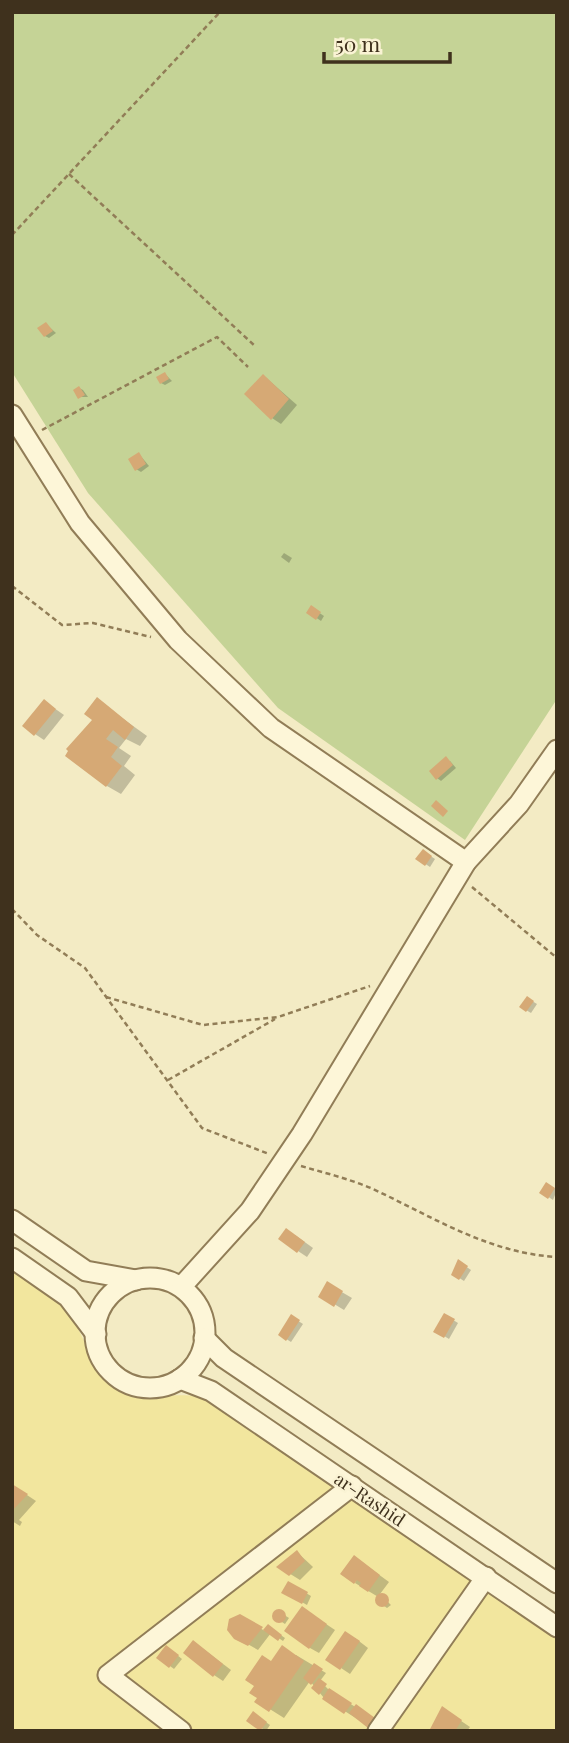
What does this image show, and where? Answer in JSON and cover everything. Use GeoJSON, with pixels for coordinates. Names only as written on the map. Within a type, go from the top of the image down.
{"type":"FeatureCollection","features":[{"type":"Feature","properties":{"kind":"street"},"geometry":{"type":"LineString","coordinates":[[12,415],[80,523],[178,640],[271,728],[462,869]]}},
{"type":"Feature","properties":{"kind":"street"},"geometry":{"type":"LineString","coordinates":[[182,1286],[250,1211],[462,869],[519,804],[557,750]]}},
{"type":"Feature","properties":{"kind":"street"},"geometry":{"type":"LineString","coordinates":[[12,1220],[86,1271],[137,1280],[157,1279],[182,1286],[200,1308],[204,1338],[197,1363],[180,1379],[168,1385],[150,1388],[131,1385],[115,1375],[103,1361],[96,1334],[68,1297],[12,1258]]}},
{"type":"Feature","properties":{"kind":"street"},"geometry":{"type":"LineString","coordinates":[[96,1334],[100,1310],[110,1296],[124,1285],[137,1280]]}},
{"type":"Feature","properties":{"kind":"street","name":"ar-Rashid"},"geometry":{"type":"LineString","coordinates":[[204,1338],[224,1358],[557,1583]]}},
{"type":"Feature","properties":{"kind":"street","name":"ar-Rashid"},"geometry":{"type":"LineString","coordinates":[[180,1379],[211,1391],[557,1627]]}},
{"type":"Feature","properties":{"kind":"street"},"geometry":{"type":"LineString","coordinates":[[181,1731],[108,1675],[352,1486]]}},
{"type":"Feature","properties":{"kind":"street"},"geometry":{"type":"LineString","coordinates":[[378,1731],[486,1577]]}},
{"type":"Feature","properties":{"kind":"path"},"geometry":{"type":"LineString","coordinates":[[12,235],[220,12]]}},
{"type":"Feature","properties":{"kind":"path"},"geometry":{"type":"LineString","coordinates":[[69,174],[255,346]]}},
{"type":"Feature","properties":{"kind":"path"},"geometry":{"type":"LineString","coordinates":[[27,438],[217,337],[248,367]]}},
{"type":"Feature","properties":{"kind":"path"},"geometry":{"type":"LineString","coordinates":[[12,586],[62,625],[93,622],[142,635],[178,640]]}},
{"type":"Feature","properties":{"kind":"path"},"geometry":{"type":"LineString","coordinates":[[462,869],[557,958]]}},
{"type":"Feature","properties":{"kind":"path"},"geometry":{"type":"LineString","coordinates":[[12,909],[37,935],[85,968],[202,1128],[284,1160],[370,1188],[465,1235],[528,1255],[557,1257]]}},
{"type":"Feature","properties":{"kind":"path"},"geometry":{"type":"LineString","coordinates":[[167,1080],[278,1017],[395,978]]}},
{"type":"Feature","properties":{"kind":"path"},"geometry":{"type":"LineString","coordinates":[[106,997],[203,1026],[278,1017]]}},
{"type":"Feature","properties":{"kind":"green space"},"geometry":{"type":"Polygon","coordinates":[[[12,12],[557,12],[557,699],[465,840],[278,708],[88,493],[12,372],[12,12]]]}},
{"type":"Feature","properties":{"kind":"sand"},"geometry":{"type":"Polygon","coordinates":[[[12,1265],[59,1298],[71,1315],[95,1362],[112,1382],[123,1389],[141,1394],[203,1397],[557,1635],[557,1731],[12,1731],[12,1265]]]}},
{"type":"Feature","properties":{"kind":"building"},"geometry":{"type":"Polygon","coordinates":[[[46,322],[53,331],[44,337],[37,328],[46,322]]]}},
{"type":"Feature","properties":{"kind":"building"},"geometry":{"type":"Polygon","coordinates":[[[165,372],[169,379],[160,384],[156,377],[165,372]]]}},
{"type":"Feature","properties":{"kind":"building"},"geometry":{"type":"Polygon","coordinates":[[[263,374],[289,399],[271,420],[244,394],[263,374]]]}},
{"type":"Feature","properties":{"kind":"building"},"geometry":{"type":"Polygon","coordinates":[[[79,386],[85,395],[78,399],[73,390],[79,386]]]}},
{"type":"Feature","properties":{"kind":"building"},"geometry":{"type":"Polygon","coordinates":[[[139,452],[146,464],[135,471],[128,459],[139,452]]]}},
{"type":"Feature","properties":{"kind":"building"},"geometry":{"type":"Polygon","coordinates":[[[311,605],[321,612],[316,620],[306,613],[311,605]]]}},
{"type":"Feature","properties":{"kind":"building"},"geometry":{"type":"Polygon","coordinates":[[[97,697],[134,727],[125,740],[113,730],[106,739],[118,747],[111,757],[122,766],[106,787],[65,756],[68,751],[66,749],[92,720],[84,714],[97,697]]]}},
{"type":"Feature","properties":{"kind":"building"},"geometry":{"type":"Polygon","coordinates":[[[44,699],[56,709],[34,736],[22,726],[44,699]]]}},
{"type":"Feature","properties":{"kind":"building"},"geometry":{"type":"Polygon","coordinates":[[[446,756],[453,765],[436,780],[429,771],[446,756]]]}},
{"type":"Feature","properties":{"kind":"building"},"geometry":{"type":"Polygon","coordinates":[[[436,800],[448,811],[443,817],[431,806],[436,800]]]}},
{"type":"Feature","properties":{"kind":"building"},"geometry":{"type":"Polygon","coordinates":[[[423,849],[432,856],[425,866],[415,859],[423,849]]]}},
{"type":"Feature","properties":{"kind":"building"},"geometry":{"type":"Polygon","coordinates":[[[527,996],[534,1001],[526,1012],[519,1007],[527,996]]]}},
{"type":"Feature","properties":{"kind":"building"},"geometry":{"type":"Polygon","coordinates":[[[546,1182],[555,1188],[548,1199],[539,1193],[546,1182]]]}},
{"type":"Feature","properties":{"kind":"building"},"geometry":{"type":"Polygon","coordinates":[[[286,1228],[305,1242],[297,1253],[278,1239],[286,1228]]]}},
{"type":"Feature","properties":{"kind":"building"},"geometry":{"type":"Polygon","coordinates":[[[458,1259],[468,1266],[459,1280],[451,1275],[458,1259]]]}},
{"type":"Feature","properties":{"kind":"building"},"geometry":{"type":"Polygon","coordinates":[[[327,1281],[343,1291],[334,1307],[318,1297],[327,1281]]]}},
{"type":"Feature","properties":{"kind":"building"},"geometry":{"type":"Polygon","coordinates":[[[444,1313],[455,1319],[444,1338],[433,1332],[444,1313]]]}},
{"type":"Feature","properties":{"kind":"building"},"geometry":{"type":"Polygon","coordinates":[[[291,1314],[300,1320],[286,1341],[278,1335],[291,1314]]]}},
{"type":"Feature","properties":{"kind":"building"},"geometry":{"type":"Polygon","coordinates":[[[12,1484],[28,1494],[12,1511],[12,1484]]]}},
{"type":"Feature","properties":{"kind":"building"},"geometry":{"type":"Polygon","coordinates":[[[297,1550],[305,1561],[289,1576],[276,1567],[297,1550]]]}},
{"type":"Feature","properties":{"kind":"building"},"geometry":{"type":"Polygon","coordinates":[[[354,1555],[380,1575],[368,1592],[359,1586],[361,1583],[357,1580],[354,1584],[340,1574],[354,1555]]]}},
{"type":"Feature","properties":{"kind":"building"},"geometry":{"type":"Polygon","coordinates":[[[288,1581],[308,1592],[302,1604],[281,1593],[288,1581]]]}},
{"type":"Feature","properties":{"kind":"building"},"geometry":{"type":"Polygon","coordinates":[[[382,1593],[387,1595],[387,1605],[382,1607],[377,1605],[375,1600],[377,1595],[382,1593]]]}},
{"type":"Feature","properties":{"kind":"building"},"geometry":{"type":"Polygon","coordinates":[[[302,1606],[327,1624],[309,1649],[284,1631],[302,1606]]]}},
{"type":"Feature","properties":{"kind":"building"},"geometry":{"type":"Polygon","coordinates":[[[276,1609],[282,1609],[286,1616],[282,1623],[276,1623],[272,1619],[272,1613],[276,1609]]]}},
{"type":"Feature","properties":{"kind":"building"},"geometry":{"type":"Polygon","coordinates":[[[240,1614],[263,1627],[248,1646],[234,1639],[227,1630],[229,1619],[240,1614]]]}},
{"type":"Feature","properties":{"kind":"building"},"geometry":{"type":"Polygon","coordinates":[[[268,1624],[282,1635],[278,1641],[263,1630],[268,1624]]]}},
{"type":"Feature","properties":{"kind":"building"},"geometry":{"type":"Polygon","coordinates":[[[345,1631],[360,1641],[340,1670],[325,1660],[345,1631]]]}},
{"type":"Feature","properties":{"kind":"building"},"geometry":{"type":"Polygon","coordinates":[[[193,1640],[223,1664],[213,1677],[183,1653],[193,1640]]]}},
{"type":"Feature","properties":{"kind":"building"},"geometry":{"type":"Polygon","coordinates":[[[166,1645],[179,1655],[169,1668],[156,1658],[166,1645]]]}},
{"type":"Feature","properties":{"kind":"building"},"geometry":{"type":"Polygon","coordinates":[[[282,1645],[304,1661],[269,1712],[254,1702],[257,1698],[249,1693],[254,1686],[245,1680],[262,1655],[271,1661],[282,1645]]]}},
{"type":"Feature","properties":{"kind":"building"},"geometry":{"type":"Polygon","coordinates":[[[314,1663],[323,1669],[311,1685],[303,1678],[314,1663]]]}},
{"type":"Feature","properties":{"kind":"building"},"geometry":{"type":"Polygon","coordinates":[[[319,1678],[327,1684],[319,1695],[311,1688],[319,1678]]]}},
{"type":"Feature","properties":{"kind":"building"},"geometry":{"type":"Polygon","coordinates":[[[329,1688],[352,1703],[344,1714],[322,1699],[329,1688]]]}},
{"type":"Feature","properties":{"kind":"building"},"geometry":{"type":"Polygon","coordinates":[[[356,1704],[375,1718],[368,1728],[349,1713],[356,1704]]]}},
{"type":"Feature","properties":{"kind":"building"},"geometry":{"type":"Polygon","coordinates":[[[442,1706],[462,1720],[455,1731],[429,1731],[442,1706]]]}},
{"type":"Feature","properties":{"kind":"building"},"geometry":{"type":"Polygon","coordinates":[[[253,1711],[267,1722],[260,1731],[246,1721],[253,1711]]]}}]}
